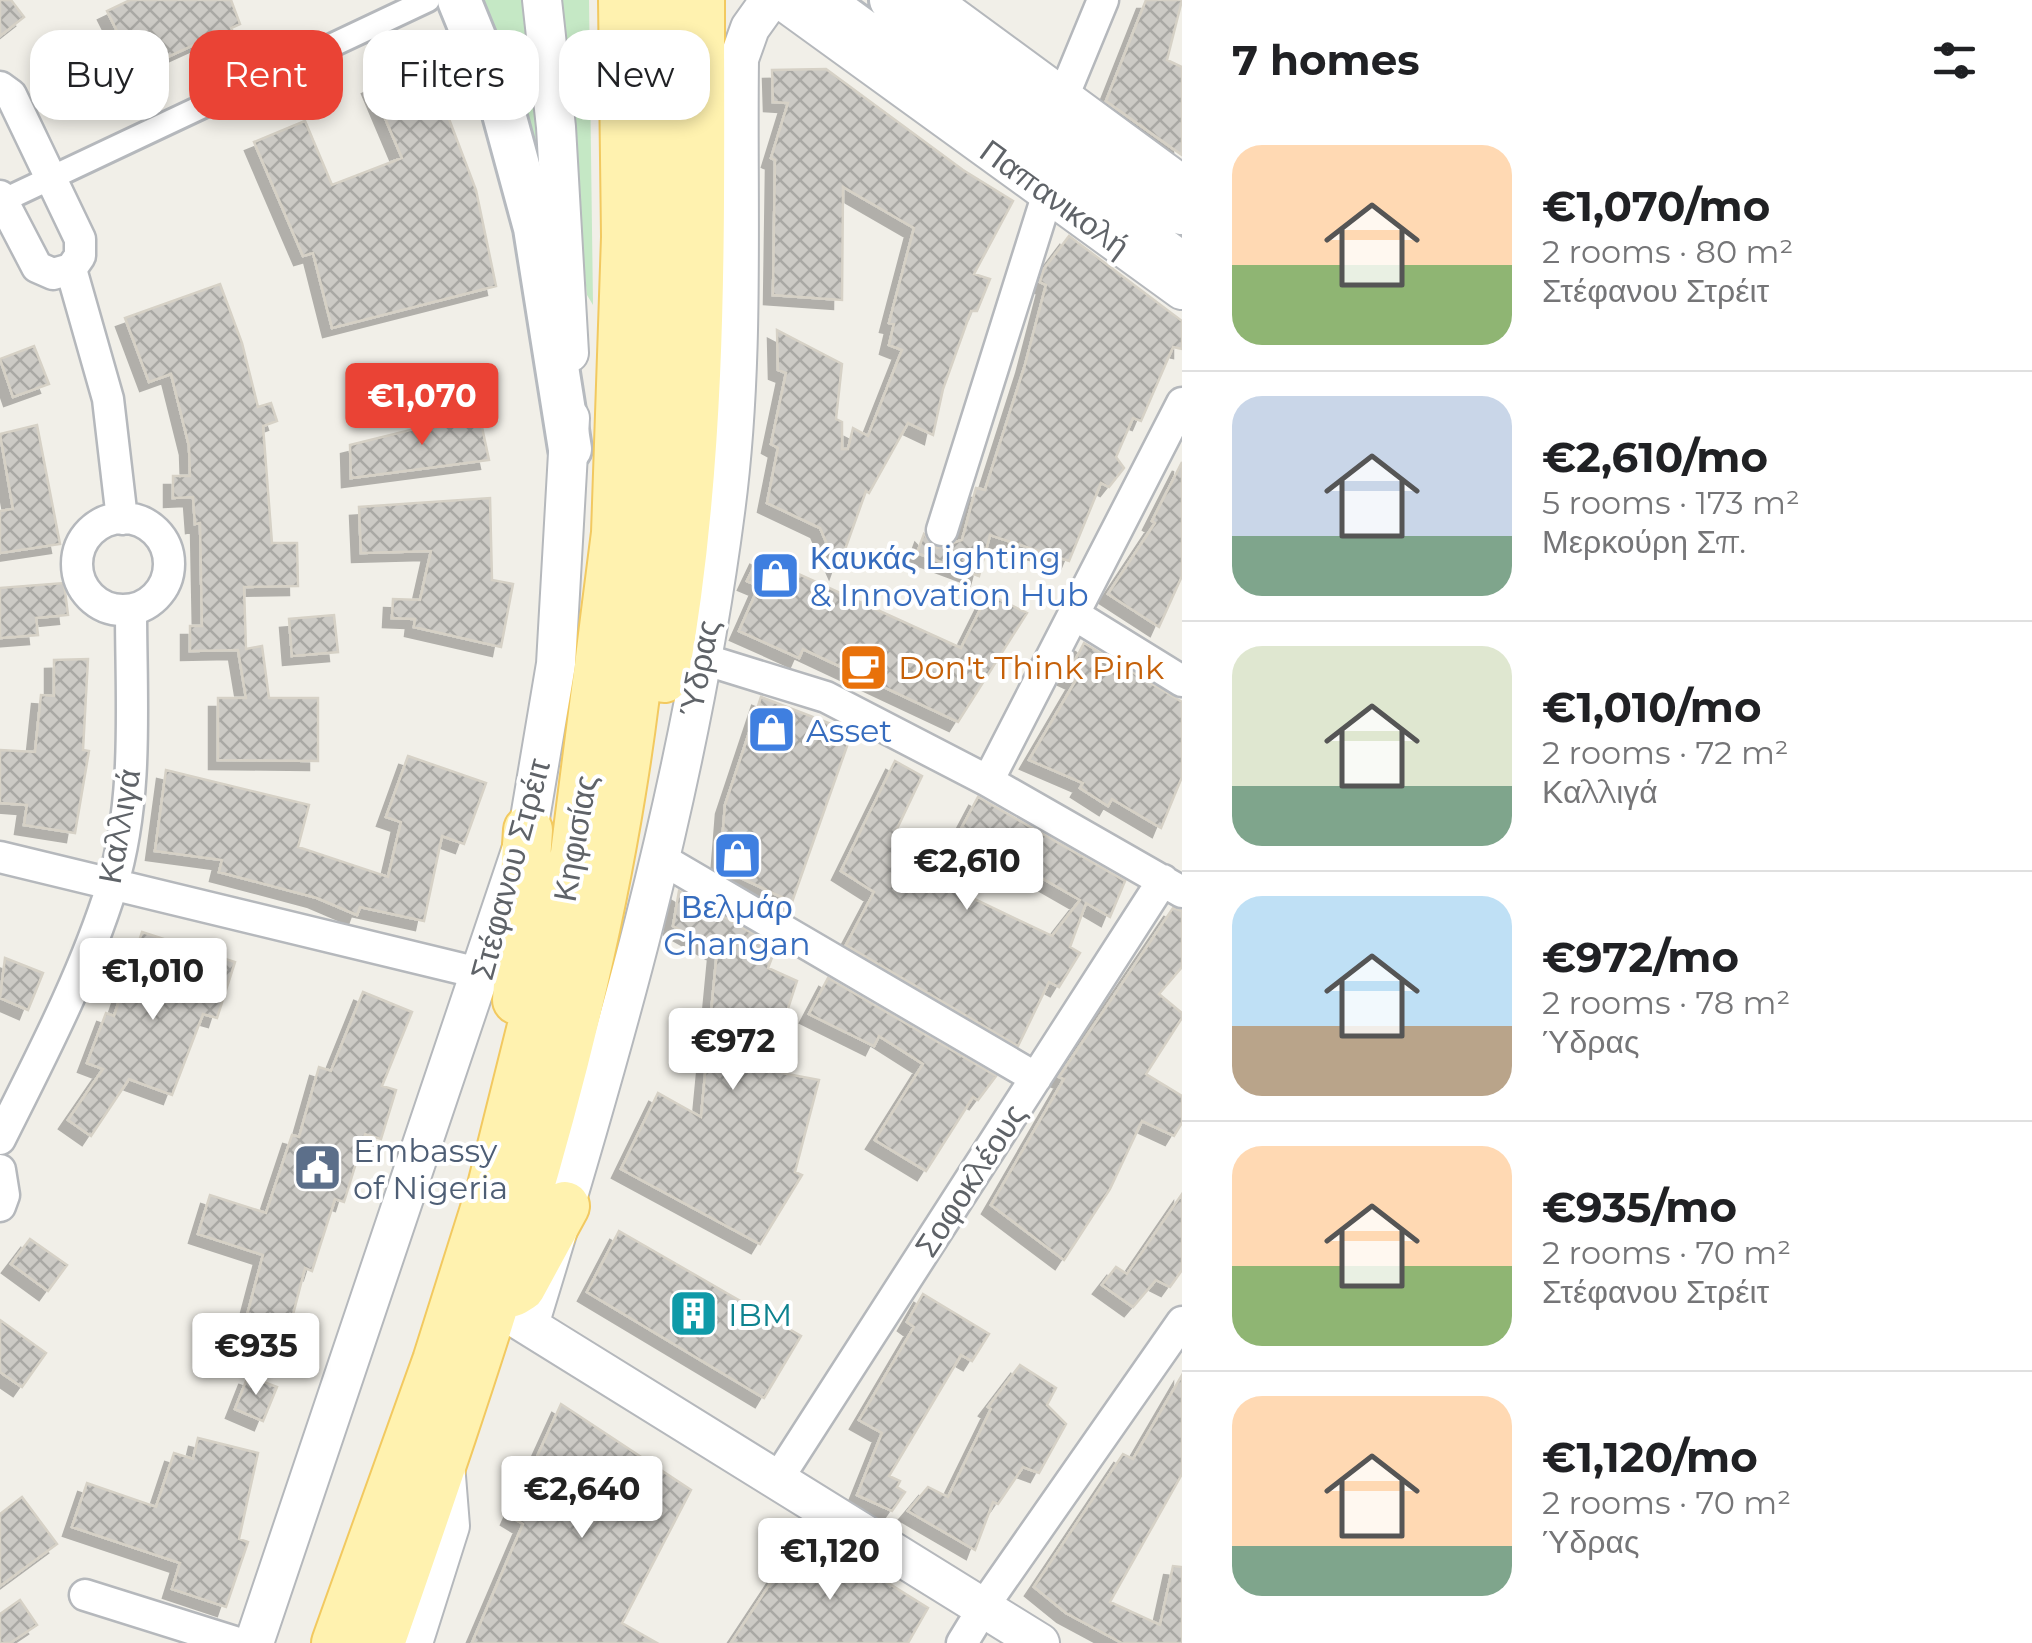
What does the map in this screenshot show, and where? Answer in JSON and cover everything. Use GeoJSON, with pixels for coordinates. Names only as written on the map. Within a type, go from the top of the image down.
{"type":"FeatureCollection","features":[{"type":"Feature","properties":{"kind":"main road"},"geometry":{"type":"LineString","coordinates":[[459,0],[501,103],[535,228],[570,449]]}},
{"type":"Feature","properties":{"kind":"main road","name":"Κηφισίας"},"geometry":{"type":"LineString","coordinates":[[380,1643],[444,1456],[511,1314],[622,788],[650,534],[644,186],[624,0]]}},
{"type":"Feature","properties":{"kind":"main road","name":"Παπανικολή"},"geometry":{"type":"LineString","coordinates":[[821,0],[1182,264]]}},
{"type":"Feature","properties":{"kind":"main road"},"geometry":{"type":"LineString","coordinates":[[892,0],[1182,213]]}},
{"type":"Feature","properties":{"kind":"main road"},"geometry":{"type":"LineString","coordinates":[[622,788],[660,698],[689,522],[701,288],[690,4]]}},
{"type":"Feature","properties":{"kind":"main road","name":"Κηφισίας"},"geometry":{"type":"LineString","coordinates":[[336,1643],[443,1343],[491,1190],[575,854],[607,623],[620,432],[644,186],[690,4]]}},
{"type":"Feature","properties":{"kind":"main road"},"geometry":{"type":"LineString","coordinates":[[510,1108],[528,830]]}},
{"type":"Feature","properties":{"kind":"main road"},"geometry":{"type":"LineString","coordinates":[[511,1314],[521,1287],[565,1206]]}},
{"type":"Feature","properties":{"kind":"street"},"geometry":{"type":"LineString","coordinates":[[0,88],[11,95],[51,178],[80,239],[80,256],[70,270],[54,274],[37,268],[1,199],[51,178],[428,0]]}},
{"type":"Feature","properties":{"kind":"street","name":"Στέφανου Στρέιτ"},"geometry":{"type":"LineString","coordinates":[[254,1643],[528,830],[556,664],[570,449],[568,296],[542,0]]}},
{"type":"Feature","properties":{"kind":"street","name":"Ύδρας"},"geometry":{"type":"LineString","coordinates":[[565,1206],[611,1056],[660,858],[703,659],[726,507],[735,344],[740,59],[750,28],[770,0]]}},
{"type":"Feature","properties":{"kind":"street","name":"Παπανικολή"},"geometry":{"type":"LineString","coordinates":[[782,0],[1182,290]]}},
{"type":"Feature","properties":{"kind":"street"},"geometry":{"type":"LineString","coordinates":[[930,0],[1182,185]]}},
{"type":"Feature","properties":{"kind":"street"},"geometry":{"type":"LineString","coordinates":[[1063,97],[1102,0]]}},
{"type":"Feature","properties":{"kind":"street"},"geometry":{"type":"LineString","coordinates":[[942,530],[1048,192]]}},
{"type":"Feature","properties":{"kind":"street"},"geometry":{"type":"LineString","coordinates":[[70,270],[108,399],[122,518]]}},
{"type":"Feature","properties":{"kind":"street"},"geometry":{"type":"LineString","coordinates":[[988,781],[1182,403]]}},
{"type":"Feature","properties":{"kind":"street"},"geometry":{"type":"LineString","coordinates":[[122,518],[154,530],[167,550],[169,565],[160,593],[131,610],[102,605],[89,595],[77,561],[92,531],[122,518]]}},
{"type":"Feature","properties":{"kind":"street","name":"Καλλιγά"},"geometry":{"type":"LineString","coordinates":[[0,1139],[53,1033],[113,884],[132,752],[131,610]]}},
{"type":"Feature","properties":{"kind":"street"},"geometry":{"type":"LineString","coordinates":[[1076,615],[1182,681]]}},
{"type":"Feature","properties":{"kind":"street"},"geometry":{"type":"LineString","coordinates":[[703,659],[826,696],[988,781],[1172,886]]}},
{"type":"Feature","properties":{"kind":"street"},"geometry":{"type":"LineString","coordinates":[[0,857],[482,974]]}},
{"type":"Feature","properties":{"kind":"street"},"geometry":{"type":"LineString","coordinates":[[660,858],[1036,1078]]}},
{"type":"Feature","properties":{"kind":"street","name":"Σοφοκλέους"},"geometry":{"type":"LineString","coordinates":[[777,1480],[1036,1078],[1172,886]]}},
{"type":"Feature","properties":{"kind":"street"},"geometry":{"type":"LineString","coordinates":[[0,1170],[4,1195],[0,1206]]}},
{"type":"Feature","properties":{"kind":"street"},"geometry":{"type":"LineString","coordinates":[[511,1314],[777,1480],[972,1625],[1040,1643]]}},
{"type":"Feature","properties":{"kind":"street"},"geometry":{"type":"LineString","coordinates":[[972,1625],[1176,1338]]}},
{"type":"Feature","properties":{"kind":"street"},"geometry":{"type":"LineString","coordinates":[[413,1643],[450,1526],[444,1456]]}},
{"type":"Feature","properties":{"kind":"street"},"geometry":{"type":"LineString","coordinates":[[84,1595],[238,1643]]}},
{"type":"Feature","properties":{"kind":"green space"},"geometry":{"type":"Polygon","coordinates":[[[480,0],[526,0],[529,30],[488,30],[480,0]]]}},
{"type":"Feature","properties":{"kind":"green space"},"geometry":{"type":"Polygon","coordinates":[[[557,0],[589,0],[589,30],[560,30],[557,0]]]}},
{"type":"Feature","properties":{"kind":"green space"},"geometry":{"type":"Polygon","coordinates":[[[512,120],[539,120],[555,278],[512,120]]]}},
{"type":"Feature","properties":{"kind":"green space"},"geometry":{"type":"Polygon","coordinates":[[[569,120],[591,120],[593,305],[587,295],[569,120]]]}},
{"type":"Feature","properties":{"kind":"building"},"geometry":{"type":"Polygon","coordinates":[[[0,0],[11,0],[24,17],[0,36],[0,0]]]}},
{"type":"Feature","properties":{"kind":"building"},"geometry":{"type":"Polygon","coordinates":[[[130,0],[231,0],[240,24],[232,30],[189,30],[189,47],[169,56],[169,30],[116,30],[107,11],[130,0]]]}},
{"type":"Feature","properties":{"kind":"building"},"geometry":{"type":"Polygon","coordinates":[[[1146,0],[1182,0],[1167,60],[1182,67],[1182,155],[1106,101],[1146,0]]]}},
{"type":"Feature","properties":{"kind":"building"},"geometry":{"type":"Polygon","coordinates":[[[826,69],[963,170],[1013,201],[974,274],[990,279],[977,311],[971,311],[943,389],[933,435],[908,423],[869,493],[866,491],[838,569],[820,528],[767,503],[778,448],[771,444],[786,373],[778,370],[777,330],[842,364],[836,419],[842,422],[842,449],[848,449],[853,428],[868,436],[902,350],[889,345],[894,324],[889,323],[914,228],[843,187],[842,300],[773,295],[775,160],[771,158],[788,103],[773,102],[772,70],[826,69]]]}},
{"type":"Feature","properties":{"kind":"building"},"geometry":{"type":"Polygon","coordinates":[[[386,120],[449,120],[476,190],[496,286],[332,328],[313,253],[303,256],[254,142],[305,121],[332,185],[402,158],[386,120]]]}},
{"type":"Feature","properties":{"kind":"building"},"geometry":{"type":"Polygon","coordinates":[[[1069,236],[1182,321],[1182,349],[1173,347],[1141,421],[1133,418],[1116,457],[1124,468],[1109,487],[1101,483],[1069,561],[990,535],[979,576],[917,553],[924,534],[937,548],[962,540],[976,488],[985,490],[1025,365],[1046,285],[1040,282],[1044,269],[1069,236]]]}},
{"type":"Feature","properties":{"kind":"building"},"geometry":{"type":"Polygon","coordinates":[[[220,284],[242,343],[258,407],[271,403],[277,421],[263,426],[272,543],[297,543],[298,586],[244,587],[246,649],[262,646],[269,698],[318,698],[318,761],[218,760],[218,698],[246,698],[238,650],[190,651],[190,626],[202,626],[200,523],[195,524],[193,497],[173,498],[173,476],[190,476],[189,446],[171,374],[149,382],[125,318],[220,284]]]}},
{"type":"Feature","properties":{"kind":"building"},"geometry":{"type":"Polygon","coordinates":[[[34,346],[49,384],[13,397],[0,359],[34,346]]]}},
{"type":"Feature","properties":{"kind":"building"},"geometry":{"type":"Polygon","coordinates":[[[479,413],[489,460],[351,478],[350,445],[479,413]]]}},
{"type":"Feature","properties":{"kind":"building"},"geometry":{"type":"Polygon","coordinates":[[[37,425],[60,544],[0,553],[0,511],[13,509],[0,434],[37,425]]]}},
{"type":"Feature","properties":{"kind":"building"},"geometry":{"type":"Polygon","coordinates":[[[1182,462],[1182,576],[1159,627],[1108,594],[1155,523],[1152,521],[1182,462]]]}},
{"type":"Feature","properties":{"kind":"building"},"geometry":{"type":"Polygon","coordinates":[[[490,498],[492,580],[513,584],[501,647],[414,627],[415,619],[392,618],[393,599],[420,600],[431,551],[361,553],[359,507],[490,498]]]}},
{"type":"Feature","properties":{"kind":"building"},"geometry":{"type":"Polygon","coordinates":[[[759,556],[961,648],[988,594],[1027,613],[958,722],[803,649],[799,658],[739,631],[759,586],[747,581],[759,556]]]}},
{"type":"Feature","properties":{"kind":"building"},"geometry":{"type":"Polygon","coordinates":[[[64,583],[68,615],[36,618],[38,635],[0,638],[0,588],[64,583]]]}},
{"type":"Feature","properties":{"kind":"building"},"geometry":{"type":"Polygon","coordinates":[[[334,615],[338,652],[292,656],[289,619],[334,615]]]}},
{"type":"Feature","properties":{"kind":"building"},"geometry":{"type":"Polygon","coordinates":[[[1084,643],[1182,702],[1182,777],[1161,828],[1112,799],[1108,806],[1080,788],[1083,783],[1029,760],[1076,680],[1067,676],[1084,643]]]}},
{"type":"Feature","properties":{"kind":"building"},"geometry":{"type":"Polygon","coordinates":[[[88,659],[83,750],[89,751],[75,833],[24,825],[27,805],[0,803],[0,750],[35,752],[41,695],[54,696],[54,660],[88,659]]]}},
{"type":"Feature","properties":{"kind":"building"},"geometry":{"type":"Polygon","coordinates":[[[761,697],[852,732],[792,902],[720,868],[725,805],[761,697]]]}},
{"type":"Feature","properties":{"kind":"building"},"geometry":{"type":"Polygon","coordinates":[[[408,756],[486,783],[464,844],[442,836],[424,921],[360,907],[357,915],[317,898],[219,872],[222,860],[155,851],[166,770],[309,805],[298,847],[388,877],[401,822],[386,817],[408,756]]]}},
{"type":"Feature","properties":{"kind":"building"},"geometry":{"type":"Polygon","coordinates":[[[895,761],[922,776],[895,833],[915,842],[910,853],[973,889],[968,896],[1052,936],[1080,900],[960,831],[978,797],[1125,881],[1110,917],[1086,903],[1070,947],[1080,953],[1059,987],[1049,982],[1018,1046],[846,945],[874,892],[841,871],[895,761]]]}},
{"type":"Feature","properties":{"kind":"building"},"geometry":{"type":"Polygon","coordinates":[[[679,891],[776,947],[768,968],[797,981],[778,1039],[784,1041],[782,1073],[819,1080],[795,1172],[802,1175],[760,1244],[621,1169],[658,1093],[701,1117],[717,951],[673,926],[679,891]]]}},
{"type":"Feature","properties":{"kind":"building"},"geometry":{"type":"Polygon","coordinates":[[[1173,908],[1182,911],[1182,967],[1159,994],[1182,1013],[1182,1018],[1146,1074],[1182,1096],[1182,1123],[1174,1136],[1142,1121],[1110,1189],[1064,1260],[991,1205],[1064,1079],[1059,1077],[1173,908]]]}},
{"type":"Feature","properties":{"kind":"building"},"geometry":{"type":"Polygon","coordinates":[[[142,932],[235,962],[217,1018],[203,1014],[172,1095],[129,1079],[91,1136],[68,1120],[103,1069],[87,1063],[106,1013],[114,1016],[142,932]]]}},
{"type":"Feature","properties":{"kind":"building"},"geometry":{"type":"Polygon","coordinates":[[[5,958],[43,973],[28,1010],[0,998],[5,958]]]}},
{"type":"Feature","properties":{"kind":"building"},"geometry":{"type":"Polygon","coordinates":[[[828,978],[996,1076],[978,1100],[973,1097],[926,1171],[875,1140],[923,1064],[879,1036],[874,1046],[809,1014],[828,978]]]}},
{"type":"Feature","properties":{"kind":"building"},"geometry":{"type":"Polygon","coordinates":[[[363,992],[412,1012],[382,1086],[396,1090],[381,1139],[365,1134],[344,1202],[335,1199],[312,1271],[305,1268],[288,1334],[245,1323],[263,1255],[198,1234],[210,1195],[266,1213],[292,1135],[299,1137],[319,1067],[331,1071],[363,992]]]}},
{"type":"Feature","properties":{"kind":"building"},"geometry":{"type":"Polygon","coordinates":[[[1182,1194],[1182,1270],[1170,1287],[1156,1280],[1133,1307],[1102,1285],[1116,1267],[1127,1274],[1182,1194]]]}},
{"type":"Feature","properties":{"kind":"building","name":"IBM"},"geometry":{"type":"Polygon","coordinates":[[[619,1231],[801,1336],[764,1398],[587,1292],[619,1231]]]}},
{"type":"Feature","properties":{"kind":"building"},"geometry":{"type":"Polygon","coordinates":[[[30,1239],[67,1265],[48,1291],[11,1264],[30,1239]]]}},
{"type":"Feature","properties":{"kind":"building"},"geometry":{"type":"Polygon","coordinates":[[[923,1294],[989,1334],[972,1361],[961,1355],[889,1476],[900,1481],[897,1487],[905,1492],[892,1511],[857,1495],[882,1433],[859,1420],[914,1327],[907,1322],[923,1294]]]}},
{"type":"Feature","properties":{"kind":"building"},"geometry":{"type":"Polygon","coordinates":[[[0,1320],[46,1353],[22,1387],[0,1372],[0,1320]]]}},
{"type":"Feature","properties":{"kind":"building"},"geometry":{"type":"Polygon","coordinates":[[[1020,1365],[1056,1388],[1047,1405],[1066,1424],[1039,1473],[1023,1467],[998,1504],[993,1502],[975,1550],[908,1511],[928,1487],[948,1497],[991,1409],[988,1407],[1020,1365]]]}},
{"type":"Feature","properties":{"kind":"building"},"geometry":{"type":"Polygon","coordinates":[[[1182,1375],[1182,1474],[1110,1602],[1160,1625],[1173,1566],[1182,1567],[1182,1643],[1122,1643],[1066,1613],[1034,1587],[1123,1454],[1133,1459],[1182,1375]]]}},
{"type":"Feature","properties":{"kind":"building"},"geometry":{"type":"Polygon","coordinates":[[[248,1376],[277,1387],[263,1421],[235,1409],[248,1376]]]}},
{"type":"Feature","properties":{"kind":"building"},"geometry":{"type":"Polygon","coordinates":[[[561,1404],[691,1490],[622,1623],[657,1643],[472,1643],[523,1524],[510,1516],[561,1404]]]}},
{"type":"Feature","properties":{"kind":"building"},"geometry":{"type":"Polygon","coordinates":[[[198,1438],[258,1453],[239,1539],[248,1542],[226,1607],[172,1589],[180,1563],[72,1527],[87,1483],[156,1507],[174,1453],[193,1459],[198,1438]]]}},
{"type":"Feature","properties":{"kind":"building"},"geometry":{"type":"Polygon","coordinates":[[[22,1497],[57,1544],[0,1586],[0,1514],[22,1497]]]}},
{"type":"Feature","properties":{"kind":"building"},"geometry":{"type":"Polygon","coordinates":[[[805,1531],[928,1608],[908,1643],[731,1643],[805,1531]]]}},
{"type":"Feature","properties":{"kind":"building"},"geometry":{"type":"Polygon","coordinates":[[[20,1600],[37,1625],[10,1643],[0,1643],[0,1614],[20,1600]]]}},
{"type":"Feature","properties":{"kind":"place","name":"Καυκάς Lighting & Innovation Hub"},"geometry":{"type":"Point","coordinates":[775,575]}},
{"type":"Feature","properties":{"kind":"place","name":"Don't Think Pink"},"geometry":{"type":"Point","coordinates":[863,667]}},
{"type":"Feature","properties":{"kind":"place","name":"Asset"},"geometry":{"type":"Point","coordinates":[771,730]}},
{"type":"Feature","properties":{"kind":"place","name":"Βελμάρ Changan"},"geometry":{"type":"Point","coordinates":[737,856]}},
{"type":"Feature","properties":{"kind":"place","name":"Embassy of Nigeria"},"geometry":{"type":"Point","coordinates":[318,1168]}},
{"type":"Feature","properties":{"kind":"place","name":"IBM"},"geometry":{"type":"Point","coordinates":[693,1314]}}]}
